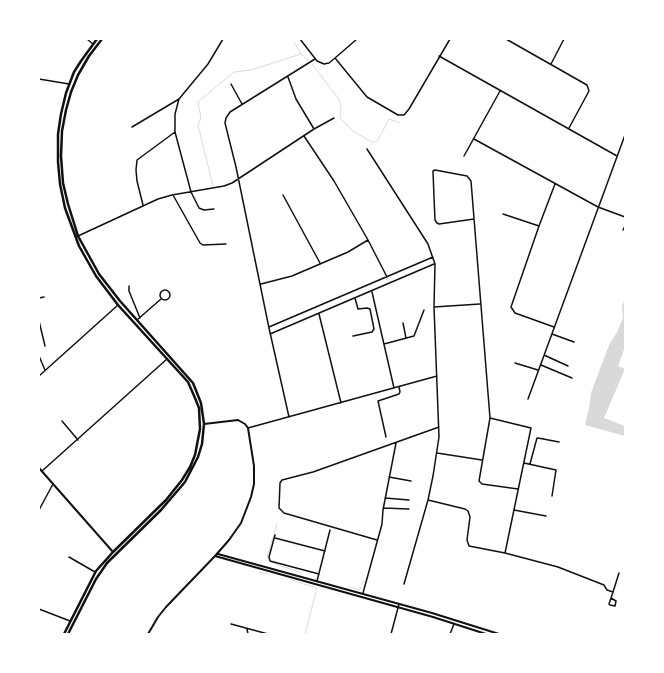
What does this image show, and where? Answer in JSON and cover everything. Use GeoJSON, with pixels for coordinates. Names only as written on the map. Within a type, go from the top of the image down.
{"type":"FeatureCollection","features":[{"type":"Feature","properties":{"kind":"main road"},"geometry":{"type":"LineString","coordinates":[[64,634],[95,572],[113,552],[166,500],[182,480],[195,455],[200,423],[199,408],[188,382],[118,305],[96,276],[81,250],[71,228],[62,195],[58,172],[57,143],[61,114],[69,84],[81,61],[97,39]]}},
{"type":"Feature","properties":{"kind":"main road"},"geometry":{"type":"LineString","coordinates":[[68,634],[96,579],[107,563],[161,510],[185,482],[198,457],[202,444],[204,424],[201,402],[192,384],[138,319],[120,301],[99,274],[78,236],[71,216],[63,183],[61,156],[62,131],[67,106],[74,83],[89,56],[102,39]]}},
{"type":"Feature","properties":{"kind":"street"},"geometry":{"type":"LineString","coordinates":[[87,39],[93,44]]}},
{"type":"Feature","properties":{"kind":"street"},"geometry":{"type":"LineString","coordinates":[[132,127],[179,99],[208,64],[223,39]]}},
{"type":"Feature","properties":{"kind":"street"},"geometry":{"type":"LineString","coordinates":[[300,39],[315,59],[324,64],[335,58],[357,39]]}},
{"type":"Feature","properties":{"kind":"street"},"geometry":{"type":"LineString","coordinates":[[335,58],[367,97],[398,115],[401,115],[406,113],[409,109],[450,39]]}},
{"type":"Feature","properties":{"kind":"street"},"geometry":{"type":"LineString","coordinates":[[506,39],[584,82],[589,91],[569,128]]}},
{"type":"Feature","properties":{"kind":"street"},"geometry":{"type":"LineString","coordinates":[[551,64],[564,39]]}},
{"type":"Feature","properties":{"kind":"street"},"geometry":{"type":"LineString","coordinates":[[439,56],[617,156]]}},
{"type":"Feature","properties":{"kind":"street"},"geometry":{"type":"LineString","coordinates":[[289,417],[225,123],[227,115],[242,104],[315,59]]}},
{"type":"Feature","properties":{"kind":"street"},"geometry":{"type":"LineString","coordinates":[[287,76],[296,99],[314,129]]}},
{"type":"Feature","properties":{"kind":"street"},"geometry":{"type":"LineString","coordinates":[[39,80],[69,84]]}},
{"type":"Feature","properties":{"kind":"street"},"geometry":{"type":"LineString","coordinates":[[231,84],[242,104]]}},
{"type":"Feature","properties":{"kind":"street"},"geometry":{"type":"LineString","coordinates":[[464,156],[500,90]]}},
{"type":"Feature","properties":{"kind":"street"},"geometry":{"type":"LineString","coordinates":[[179,99],[175,114],[175,132],[191,192],[199,208],[204,210],[214,209]]}},
{"type":"Feature","properties":{"kind":"street"},"geometry":{"type":"LineString","coordinates":[[78,236],[143,205],[172,195],[224,186],[238,179],[314,129],[334,118]]}},
{"type":"Feature","properties":{"kind":"street"},"geometry":{"type":"LineString","coordinates":[[143,205],[137,181],[136,160],[175,132]]}},
{"type":"Feature","properties":{"kind":"street"},"geometry":{"type":"LineString","coordinates":[[528,399],[625,135]]}},
{"type":"Feature","properties":{"kind":"street"},"geometry":{"type":"LineString","coordinates":[[304,136],[334,181],[368,240],[387,277]]}},
{"type":"Feature","properties":{"kind":"street"},"geometry":{"type":"LineString","coordinates":[[474,139],[598,207],[625,217]]}},
{"type":"Feature","properties":{"kind":"street"},"geometry":{"type":"LineString","coordinates":[[368,149],[428,244],[435,264],[434,307],[439,427],[437,453],[428,500],[404,584]]}},
{"type":"Feature","properties":{"kind":"street"},"geometry":{"type":"LineString","coordinates":[[474,219],[439,224],[437,223],[435,220],[433,172],[435,170],[467,176],[471,181],[490,418],[479,478],[480,484],[518,489]]}},
{"type":"Feature","properties":{"kind":"street"},"geometry":{"type":"LineString","coordinates":[[554,327],[515,313],[511,307],[555,184]]}},
{"type":"Feature","properties":{"kind":"street"},"geometry":{"type":"LineString","coordinates":[[172,195],[200,243],[203,245],[226,244]]}},
{"type":"Feature","properties":{"kind":"street"},"geometry":{"type":"LineString","coordinates":[[283,195],[320,263]]}},
{"type":"Feature","properties":{"kind":"street"},"geometry":{"type":"LineString","coordinates":[[503,214],[539,226]]}},
{"type":"Feature","properties":{"kind":"street"},"geometry":{"type":"LineString","coordinates":[[623,230],[625,226]]}},
{"type":"Feature","properties":{"kind":"street"},"geometry":{"type":"LineString","coordinates":[[261,284],[292,276],[348,252],[368,240]]}},
{"type":"Feature","properties":{"kind":"street"},"geometry":{"type":"LineString","coordinates":[[269,328],[433,258]]}},
{"type":"Feature","properties":{"kind":"street"},"geometry":{"type":"LineString","coordinates":[[270,334],[435,264]]}},
{"type":"Feature","properties":{"kind":"street"},"geometry":{"type":"LineString","coordinates":[[129,286],[129,291],[138,319],[161,298],[160,295],[163,291],[169,291],[171,296],[169,299],[164,300],[161,298]]}},
{"type":"Feature","properties":{"kind":"street"},"geometry":{"type":"LineString","coordinates":[[372,292],[394,388]]}},
{"type":"Feature","properties":{"kind":"street"},"geometry":{"type":"LineString","coordinates":[[39,298],[44,297]]}},
{"type":"Feature","properties":{"kind":"street"},"geometry":{"type":"LineString","coordinates":[[354,336],[372,332],[374,329],[370,309],[358,309],[355,298]]}},
{"type":"Feature","properties":{"kind":"street"},"geometry":{"type":"LineString","coordinates":[[434,307],[480,304]]}},
{"type":"Feature","properties":{"kind":"street"},"geometry":{"type":"LineString","coordinates":[[39,376],[118,305]]}},
{"type":"Feature","properties":{"kind":"street"},"geometry":{"type":"LineString","coordinates":[[384,344],[415,336],[424,310]]}},
{"type":"Feature","properties":{"kind":"street"},"geometry":{"type":"LineString","coordinates":[[318,314],[341,403]]}},
{"type":"Feature","properties":{"kind":"street"},"geometry":{"type":"LineString","coordinates":[[39,321],[45,346]]}},
{"type":"Feature","properties":{"kind":"street"},"geometry":{"type":"LineString","coordinates":[[403,323],[406,338]]}},
{"type":"Feature","properties":{"kind":"street"},"geometry":{"type":"LineString","coordinates":[[552,334],[574,342]]}},
{"type":"Feature","properties":{"kind":"street"},"geometry":{"type":"LineString","coordinates":[[544,355],[568,366]]}},
{"type":"Feature","properties":{"kind":"street"},"geometry":{"type":"LineString","coordinates":[[39,356],[45,370]]}},
{"type":"Feature","properties":{"kind":"street"},"geometry":{"type":"LineString","coordinates":[[42,471],[167,359]]}},
{"type":"Feature","properties":{"kind":"street"},"geometry":{"type":"LineString","coordinates":[[516,363],[539,370]]}},
{"type":"Feature","properties":{"kind":"street"},"geometry":{"type":"LineString","coordinates":[[541,365],[572,378]]}},
{"type":"Feature","properties":{"kind":"street"},"geometry":{"type":"LineString","coordinates":[[248,428],[437,376]]}},
{"type":"Feature","properties":{"kind":"street"},"geometry":{"type":"LineString","coordinates":[[386,437],[378,401],[399,394],[399,387]]}},
{"type":"Feature","properties":{"kind":"street"},"geometry":{"type":"LineString","coordinates":[[490,418],[531,428],[505,553]]}},
{"type":"Feature","properties":{"kind":"street"},"geometry":{"type":"LineString","coordinates":[[148,634],[166,607],[218,554],[241,523],[251,497],[254,475],[248,428],[245,424],[238,420],[204,424]]}},
{"type":"Feature","properties":{"kind":"street"},"geometry":{"type":"LineString","coordinates":[[62,421],[78,440]]}},
{"type":"Feature","properties":{"kind":"street"},"geometry":{"type":"LineString","coordinates":[[377,540],[284,513],[279,508],[280,485],[282,480],[313,472],[439,427]]}},
{"type":"Feature","properties":{"kind":"street"},"geometry":{"type":"LineString","coordinates":[[530,464],[537,438],[559,442]]}},
{"type":"Feature","properties":{"kind":"street"},"geometry":{"type":"LineString","coordinates":[[363,594],[382,524],[383,508],[396,443]]}},
{"type":"Feature","properties":{"kind":"street"},"geometry":{"type":"LineString","coordinates":[[437,453],[482,460]]}},
{"type":"Feature","properties":{"kind":"street"},"geometry":{"type":"LineString","coordinates":[[524,463],[556,470],[552,496]]}},
{"type":"Feature","properties":{"kind":"street"},"geometry":{"type":"LineString","coordinates":[[39,468],[113,552]]}},
{"type":"Feature","properties":{"kind":"street"},"geometry":{"type":"LineString","coordinates":[[389,477],[411,481]]}},
{"type":"Feature","properties":{"kind":"street"},"geometry":{"type":"LineString","coordinates":[[39,510],[53,484]]}},
{"type":"Feature","properties":{"kind":"street"},"geometry":{"type":"LineString","coordinates":[[385,498],[410,500]]}},
{"type":"Feature","properties":{"kind":"street"},"geometry":{"type":"LineString","coordinates":[[428,500],[468,511],[470,517],[466,540],[469,546],[505,553],[558,568],[604,585],[607,590],[613,592]]}},
{"type":"Feature","properties":{"kind":"street"},"geometry":{"type":"LineString","coordinates":[[383,508],[409,509]]}},
{"type":"Feature","properties":{"kind":"street"},"geometry":{"type":"LineString","coordinates":[[514,510],[546,516]]}},
{"type":"Feature","properties":{"kind":"street"},"geometry":{"type":"LineString","coordinates":[[317,581],[330,530]]}},
{"type":"Feature","properties":{"kind":"street"},"geometry":{"type":"LineString","coordinates":[[319,574],[270,561],[269,557],[275,537],[325,551]]}},
{"type":"Feature","properties":{"kind":"street"},"geometry":{"type":"LineString","coordinates":[[218,554],[432,613],[499,634]]}},
{"type":"Feature","properties":{"kind":"street"},"geometry":{"type":"LineString","coordinates":[[215,556],[486,634]]}},
{"type":"Feature","properties":{"kind":"street"},"geometry":{"type":"LineString","coordinates":[[69,557],[95,572]]}},
{"type":"Feature","properties":{"kind":"street"},"geometry":{"type":"LineString","coordinates":[[611,598],[619,573]]}},
{"type":"Feature","properties":{"kind":"street"},"geometry":{"type":"LineString","coordinates":[[391,634],[399,604]]}},
{"type":"Feature","properties":{"kind":"street"},"geometry":{"type":"LineString","coordinates":[[39,609],[70,622]]}},
{"type":"Feature","properties":{"kind":"street"},"geometry":{"type":"LineString","coordinates":[[231,624],[268,634]]}},
{"type":"Feature","properties":{"kind":"street"},"geometry":{"type":"LineString","coordinates":[[450,634],[454,624]]}},
{"type":"Feature","properties":{"kind":"street"},"geometry":{"type":"LineString","coordinates":[[247,629],[248,634]]}},
{"type":"Feature","properties":{"kind":"shaded area"},"geometry":{"type":"Polygon","coordinates":[[[625,299],[625,347],[618,366],[625,369],[604,418],[625,426],[625,436],[585,425],[591,393],[609,345],[623,318],[622,306],[625,299]]]}},
{"type":"Feature","properties":{"kind":"waterway"},"geometry":{"type":"LineString","coordinates":[[294,42],[301,54],[308,60]]}},
{"type":"Feature","properties":{"kind":"waterway"},"geometry":{"type":"LineString","coordinates":[[213,186],[198,125],[201,118],[198,102],[234,72],[251,70],[301,54]]}},
{"type":"Feature","properties":{"kind":"waterway"},"geometry":{"type":"LineString","coordinates":[[312,64],[338,98],[341,104],[340,118],[353,131],[373,143],[378,140],[389,119],[400,123]]}},
{"type":"Feature","properties":{"kind":"waterway"},"geometry":{"type":"LineString","coordinates":[[269,559],[267,557],[277,524]]}},
{"type":"Feature","properties":{"kind":"waterway"},"geometry":{"type":"LineString","coordinates":[[270,562],[301,573]]}},
{"type":"Feature","properties":{"kind":"waterway"},"geometry":{"type":"LineString","coordinates":[[259,572],[268,574]]}},
{"type":"Feature","properties":{"kind":"waterway"},"geometry":{"type":"LineString","coordinates":[[291,580],[317,588],[305,634]]}},
{"type":"Feature","properties":{"kind":"waterway"},"geometry":{"type":"LineString","coordinates":[[362,584],[364,580]]}},
{"type":"Feature","properties":{"kind":"waterway"},"geometry":{"type":"LineString","coordinates":[[350,587],[360,590],[361,587]]}}]}
